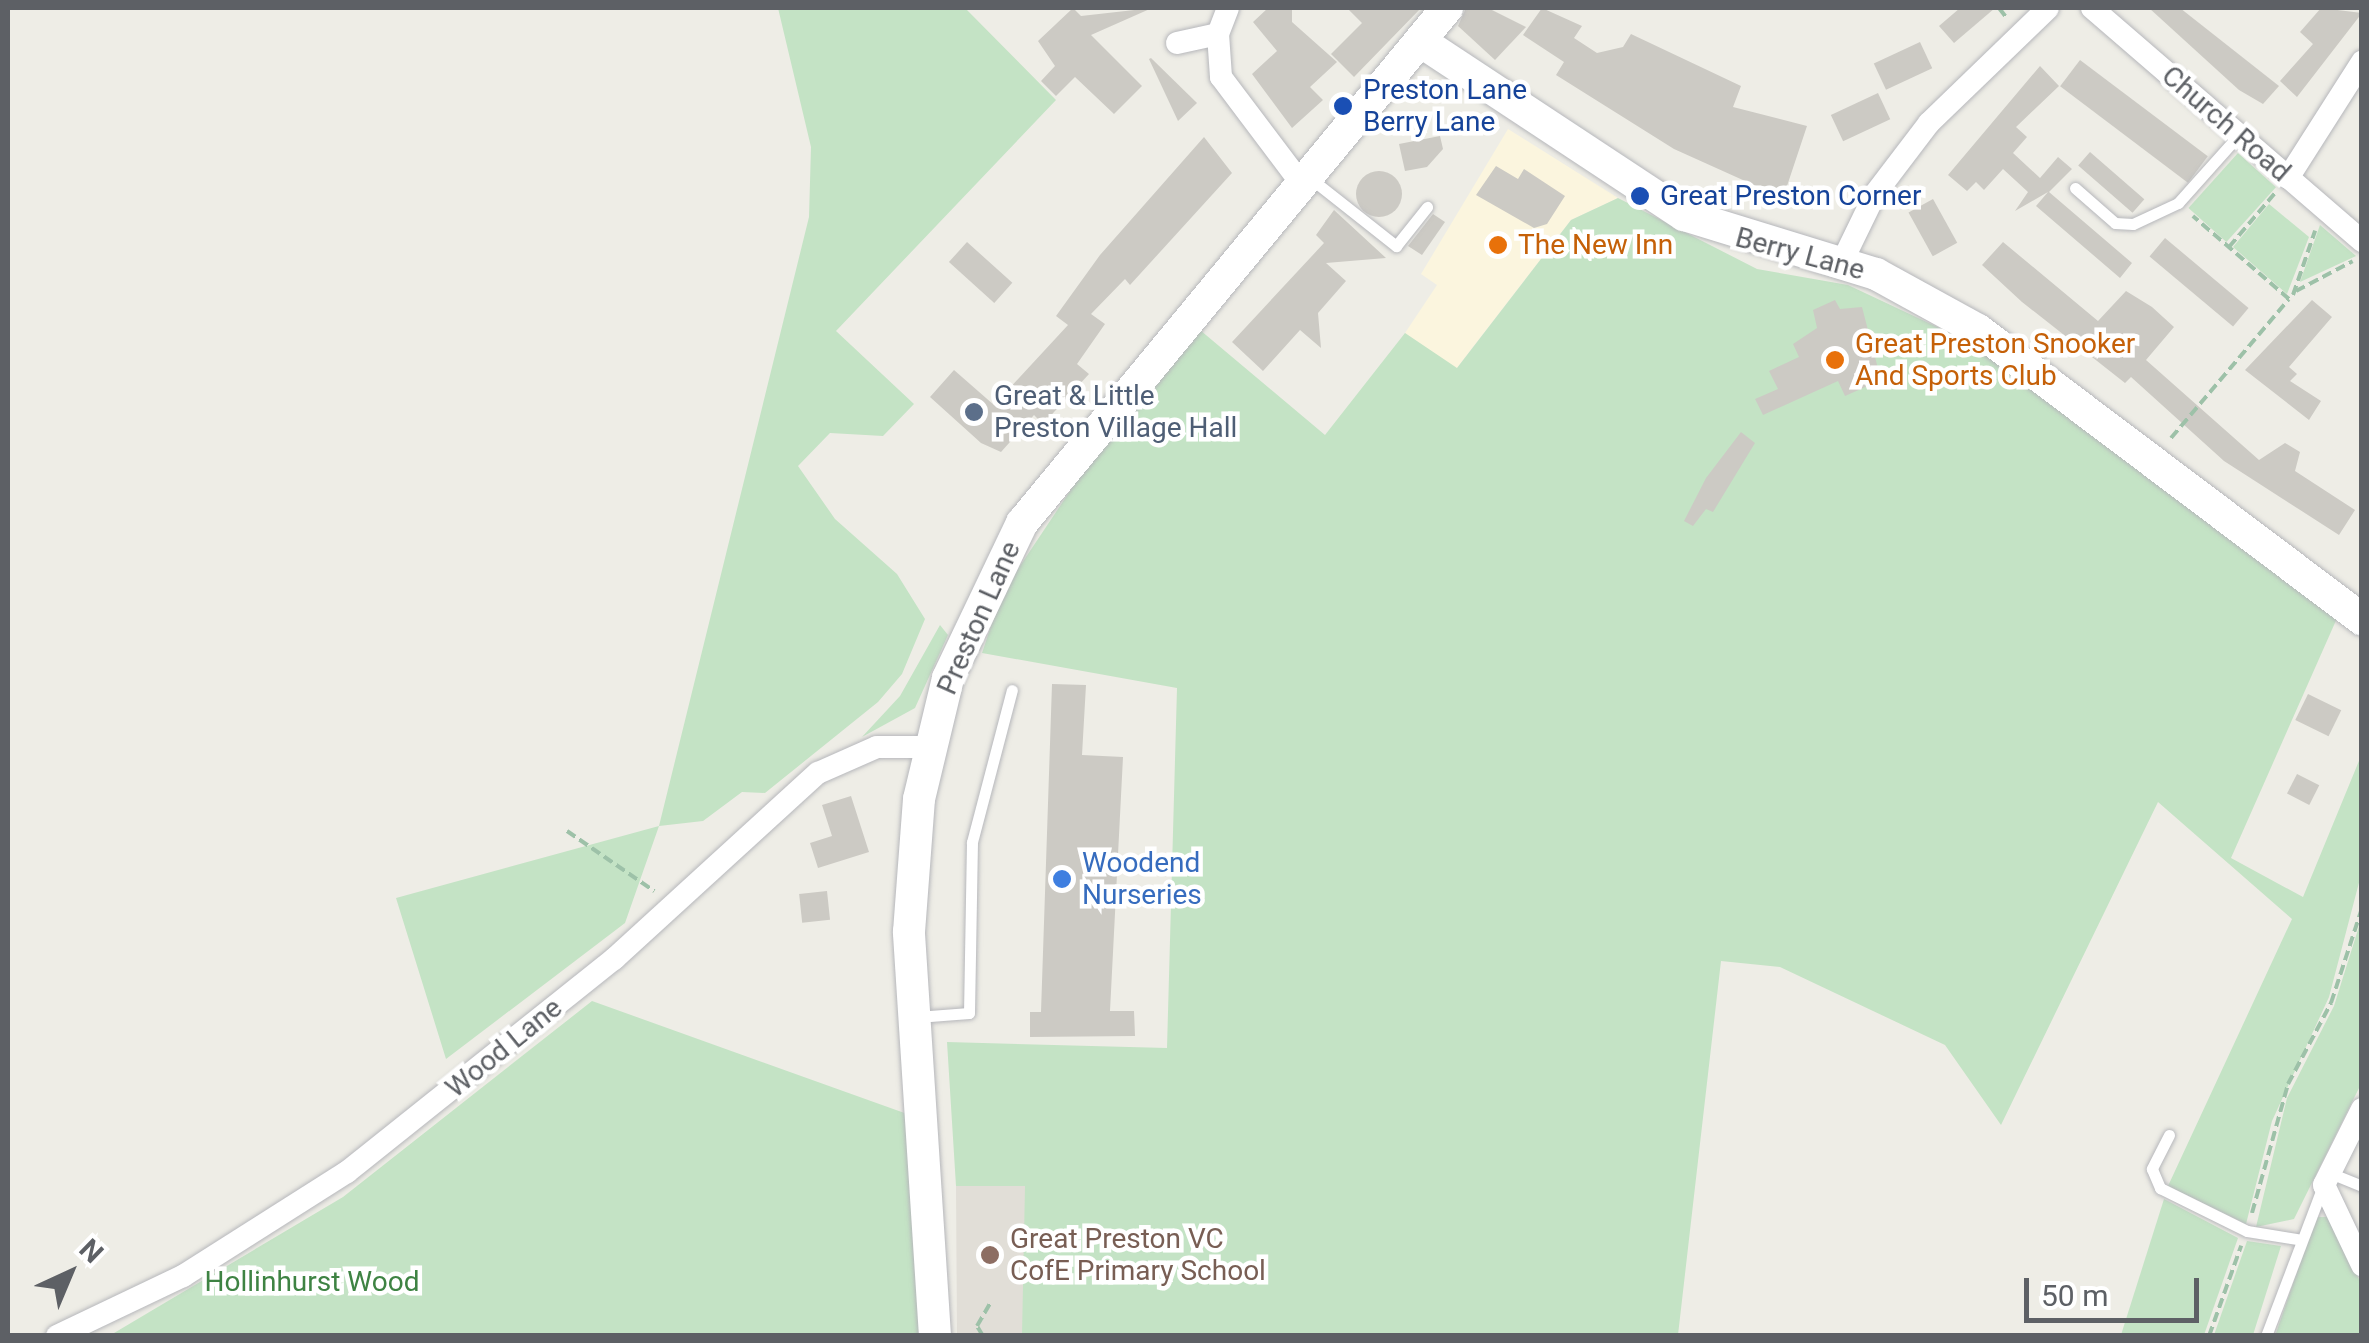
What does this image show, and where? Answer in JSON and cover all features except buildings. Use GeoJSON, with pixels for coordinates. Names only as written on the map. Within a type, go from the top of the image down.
{"type":"FeatureCollection","features":[{"type":"Feature","properties":{"kind":"street"},"geometry":{"type":"LineString","coordinates":[[1228,8],[1218,34],[1221,78],[1304,178]]}},
{"type":"Feature","properties":{"kind":"street","name":"Preston Lane"},"geometry":{"type":"LineString","coordinates":[[935,1336],[912,1017],[913,867],[929,748],[960,648],[1022,523],[1304,178],[1423,43],[1447,8]]}},
{"type":"Feature","properties":{"kind":"street"},"geometry":{"type":"LineString","coordinates":[[1842,262],[1875,194],[1928,122],[2048,8]]}},
{"type":"Feature","properties":{"kind":"street","name":"Church Road"},"geometry":{"type":"LineString","coordinates":[[2092,8],[2362,240]]}},
{"type":"Feature","properties":{"kind":"street"},"geometry":{"type":"LineString","coordinates":[[1177,43],[1218,34]]}},
{"type":"Feature","properties":{"kind":"street","name":"Berry Lane"},"geometry":{"type":"LineString","coordinates":[[1423,43],[1684,215],[1842,262],[1978,330],[2154,458],[2362,619]]}},
{"type":"Feature","properties":{"kind":"street"},"geometry":{"type":"LineString","coordinates":[[2288,178],[2362,62]]}},
{"type":"Feature","properties":{"kind":"street","name":"Wood Lane"},"geometry":{"type":"LineString","coordinates":[[57,1336],[183,1276],[347,1172],[676,902],[818,774],[878,747],[929,748]]}},
{"type":"Feature","properties":{"kind":"street"},"geometry":{"type":"LineString","coordinates":[[2362,1109],[2327,1179],[2362,1265]]}},
{"type":"Feature","properties":{"kind":"lane"},"geometry":{"type":"LineString","coordinates":[[2075,188],[2121,226],[2178,203],[2238,136]]}},
{"type":"Feature","properties":{"kind":"lane"},"geometry":{"type":"LineString","coordinates":[[1304,178],[1396,246],[1427,207]]}},
{"type":"Feature","properties":{"kind":"lane"},"geometry":{"type":"LineString","coordinates":[[912,1017],[969,1014],[972,842],[1012,690]]}},
{"type":"Feature","properties":{"kind":"lane"},"geometry":{"type":"LineString","coordinates":[[2168,1135],[2154,1162],[2155,1183],[2247,1230],[2297,1239]]}},
{"type":"Feature","properties":{"kind":"lane"},"geometry":{"type":"LineString","coordinates":[[2266,1336],[2297,1239],[2327,1179],[2362,1186]]}},
{"type":"Feature","properties":{"kind":"path"},"geometry":{"type":"LineString","coordinates":[[2228,246],[2288,178]]}},
{"type":"Feature","properties":{"kind":"path"},"geometry":{"type":"LineString","coordinates":[[2178,203],[2291,297]]}},
{"type":"Feature","properties":{"kind":"path"},"geometry":{"type":"LineString","coordinates":[[2154,458],[2291,297],[2324,208]]}},
{"type":"Feature","properties":{"kind":"path"},"geometry":{"type":"LineString","coordinates":[[2291,297],[2362,257]]}},
{"type":"Feature","properties":{"kind":"path"},"geometry":{"type":"LineString","coordinates":[[567,831],[676,902]]}},
{"type":"Feature","properties":{"kind":"path"},"geometry":{"type":"LineString","coordinates":[[2210,1336],[2247,1230],[2288,1084],[2330,1003],[2362,908]]}},
{"type":"Feature","properties":{"kind":"path"},"geometry":{"type":"LineString","coordinates":[[982,1336],[977,1326],[991,1302]]}},
{"type":"Feature","properties":{"kind":"shaded area","name":"The New Inn"},"geometry":{"type":"Polygon","coordinates":[[[1508,129],[1618,198],[1571,220],[1456,369],[1405,333],[1437,285],[1421,274],[1508,129]]]}},
{"type":"Feature","properties":{"kind":"shaded area"},"geometry":{"type":"Polygon","coordinates":[[[1025,1185],[1304,1335],[957,1335],[956,1186],[1025,1185]]]}},
{"type":"Feature","properties":{"kind":"green space"},"geometry":{"type":"Polygon","coordinates":[[[778,8],[965,8],[1056,100],[836,331],[914,404],[883,436],[830,433],[798,466],[835,519],[897,574],[925,619],[902,674],[878,702],[765,793],[742,792],[703,821],[659,826],[809,217],[811,147],[778,8]]]}},
{"type":"Feature","properties":{"kind":"green space"},"geometry":{"type":"Polygon","coordinates":[[[2238,153],[2276,187],[2226,242],[2188,208],[2238,153]]]}},
{"type":"Feature","properties":{"kind":"green space"},"geometry":{"type":"Polygon","coordinates":[[[1618,198],[1757,269],[1848,285],[1967,341],[2338,616],[2231,858],[2303,897],[2361,756],[2361,875],[2329,997],[2272,1121],[2246,1224],[2168,1186],[2292,919],[2158,802],[2001,1125],[1945,1045],[1780,967],[1721,961],[1678,1335],[1022,1335],[1025,1186],[956,1186],[947,1042],[1167,1048],[1177,688],[982,653],[1002,593],[1096,452],[1200,330],[1325,435],[1405,333],[1457,368],[1571,220],[1618,198]]]}},
{"type":"Feature","properties":{"kind":"green space"},"geometry":{"type":"Polygon","coordinates":[[[2269,204],[2309,237],[2287,294],[2233,247],[2269,204]]]}},
{"type":"Feature","properties":{"kind":"green space"},"geometry":{"type":"Polygon","coordinates":[[[2320,225],[2356,256],[2300,282],[2320,225]]]}},
{"type":"Feature","properties":{"kind":"green space"},"geometry":{"type":"Polygon","coordinates":[[[940,625],[948,635],[915,708],[862,737],[900,696],[940,625]]]}},
{"type":"Feature","properties":{"kind":"green space"},"geometry":{"type":"Polygon","coordinates":[[[659,826],[625,923],[446,1059],[396,898],[659,826]]]}},
{"type":"Feature","properties":{"kind":"green space"},"geometry":{"type":"Polygon","coordinates":[[[2361,920],[2361,1084],[2294,1219],[2256,1227],[2287,1098],[2334,1006],[2361,920]]]}},
{"type":"Feature","properties":{"kind":"green space","name":"Hollinhurst Wood"},"geometry":{"type":"Polygon","coordinates":[[[592,1001],[910,1115],[921,1335],[109,1336],[343,1197],[592,1001]]]}},
{"type":"Feature","properties":{"kind":"green space"},"geometry":{"type":"Polygon","coordinates":[[[2164,1199],[2238,1238],[2204,1335],[2121,1335],[2164,1199]]]}},
{"type":"Feature","properties":{"kind":"green space"},"geometry":{"type":"Polygon","coordinates":[[[2316,1217],[2328,1217],[2361,1283],[2361,1335],[2275,1336],[2316,1217]]]}},
{"type":"Feature","properties":{"kind":"green space"},"geometry":{"type":"Polygon","coordinates":[[[2247,1241],[2281,1246],[2253,1335],[2214,1335],[2247,1241]]]}},
{"type":"Feature","properties":{"kind":"place","name":"Preston Lane Berry Lane"},"geometry":{"type":"Point","coordinates":[1343,106]}},
{"type":"Feature","properties":{"kind":"place","name":"Great Preston Corner"},"geometry":{"type":"Point","coordinates":[1640,196]}},
{"type":"Feature","properties":{"kind":"place","name":"The New Inn"},"geometry":{"type":"Point","coordinates":[1498,245]}},
{"type":"Feature","properties":{"kind":"place","name":"Great Preston Snooker And Sports Club"},"geometry":{"type":"Point","coordinates":[1835,360]}},
{"type":"Feature","properties":{"kind":"place","name":"Great & Little Preston Village Hall"},"geometry":{"type":"Point","coordinates":[974,412]}},
{"type":"Feature","properties":{"kind":"place","name":"Woodend Nurseries"},"geometry":{"type":"Point","coordinates":[1062,879]}},
{"type":"Feature","properties":{"kind":"place","name":"Great Preston VC CofE Primary School"},"geometry":{"type":"Point","coordinates":[990,1255]}}]}
